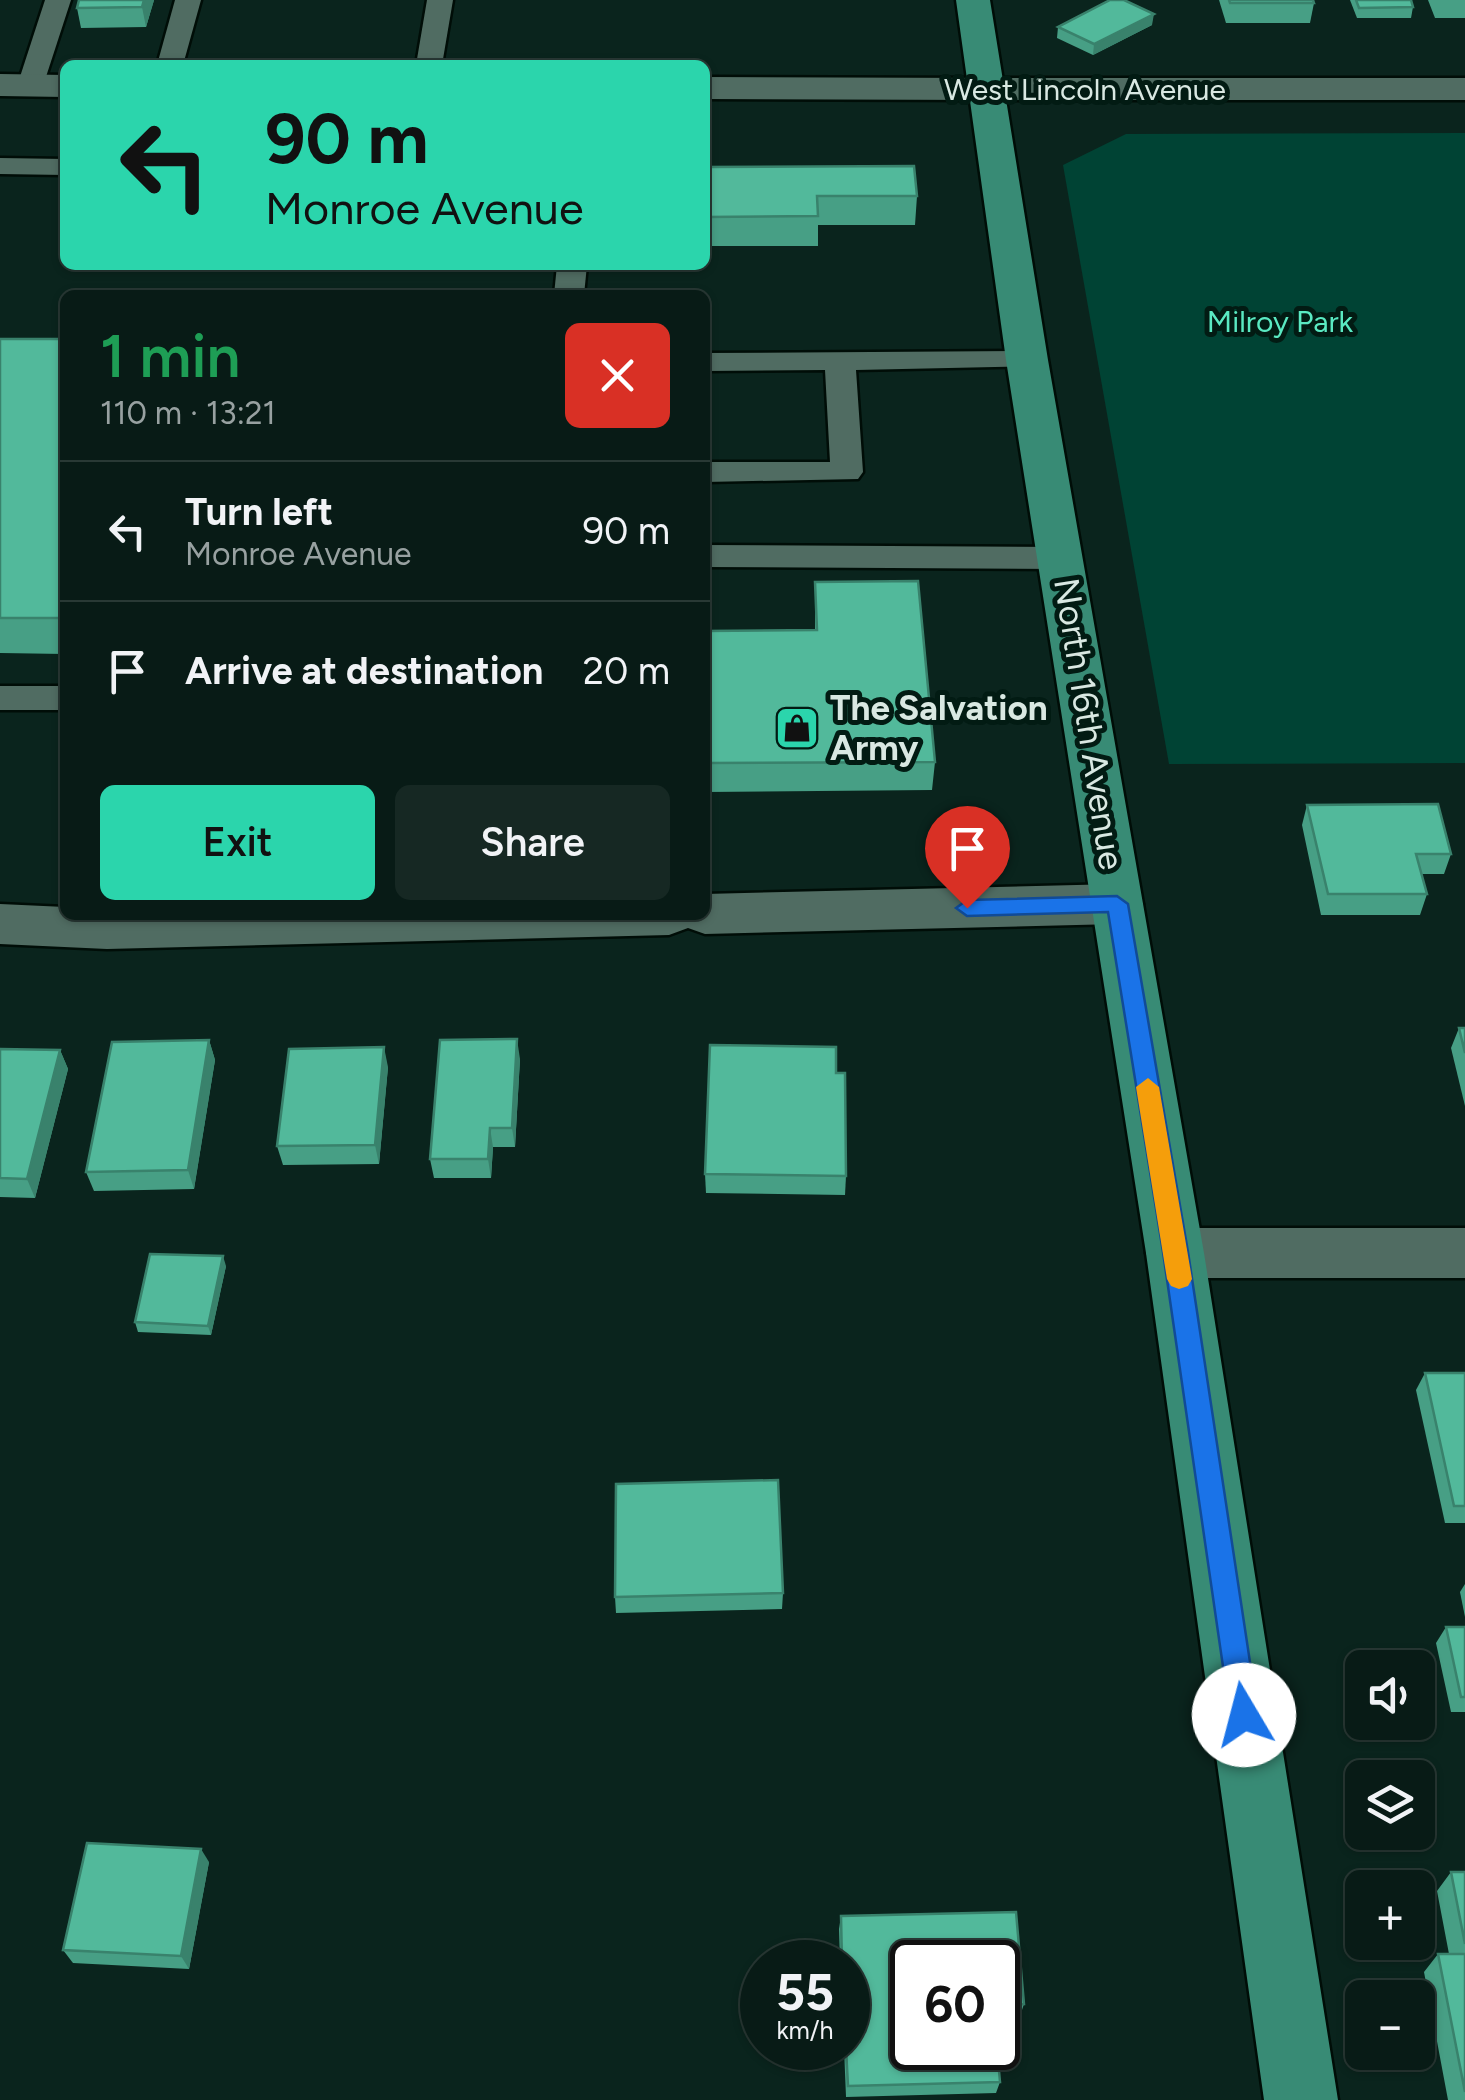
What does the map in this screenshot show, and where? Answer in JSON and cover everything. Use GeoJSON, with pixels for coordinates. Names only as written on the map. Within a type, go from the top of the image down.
{"type":"FeatureCollection","features":[{"type":"Feature","properties":{"kind":"main road","name":"North 16th Avenue"},"geometry":{"type":"LineString","coordinates":[[973,0],[1027,360],[1176,1252],[1301,2100]]}},
{"type":"Feature","properties":{"kind":"street","name":"West Lincoln Avenue"},"geometry":{"type":"LineString","coordinates":[[710,88],[1465,89]]}},
{"type":"Feature","properties":{"kind":"street"},"geometry":{"type":"LineString","coordinates":[[710,914],[1117,904]]}},
{"type":"Feature","properties":{"kind":"street"},"geometry":{"type":"LineString","coordinates":[[0,924],[107,929],[468,920]]}},
{"type":"Feature","properties":{"kind":"street"},"geometry":{"type":"LineString","coordinates":[[1176,1252],[1465,1253]]}},
{"type":"Feature","properties":{"kind":"lane"},"geometry":{"type":"LineString","coordinates":[[32,86],[58,0]]}},
{"type":"Feature","properties":{"kind":"lane"},"geometry":{"type":"LineString","coordinates":[[171,60],[188,0]]}},
{"type":"Feature","properties":{"kind":"lane"},"geometry":{"type":"LineString","coordinates":[[430,60],[440,0]]}},
{"type":"Feature","properties":{"kind":"lane"},"geometry":{"type":"LineString","coordinates":[[0,166],[60,166]]}},
{"type":"Feature","properties":{"kind":"lane"},"geometry":{"type":"LineString","coordinates":[[710,362],[1027,360]]}},
{"type":"Feature","properties":{"kind":"lane"},"geometry":{"type":"LineString","coordinates":[[710,472],[847,472],[840,361]]}},
{"type":"Feature","properties":{"kind":"lane"},"geometry":{"type":"LineString","coordinates":[[710,556],[1062,558]]}},
{"type":"Feature","properties":{"kind":"lane"},"geometry":{"type":"LineString","coordinates":[[0,698],[60,698]]}},
{"type":"Feature","properties":{"kind":"green space","name":"Milroy Park"},"geometry":{"type":"Polygon","coordinates":[[[1465,133],[1465,763],[1169,764],[1063,165],[1126,134],[1465,133]]]}},
{"type":"Feature","properties":{"kind":"building"},"geometry":{"type":"Polygon","coordinates":[[[79,0],[144,0],[142,7],[77,8],[79,0]]]}},
{"type":"Feature","properties":{"kind":"building"},"geometry":{"type":"Polygon","coordinates":[[[1110,0],[1124,0],[1154,14],[1094,44],[1058,27],[1110,0]]]}},
{"type":"Feature","properties":{"kind":"building"},"geometry":{"type":"Polygon","coordinates":[[[1229,0],[1313,0],[1314,3],[1230,3],[1229,0]]]}},
{"type":"Feature","properties":{"kind":"building"},"geometry":{"type":"Polygon","coordinates":[[[1356,0],[1411,0],[1413,7],[1359,8],[1356,0]]]}},
{"type":"Feature","properties":{"kind":"building"},"geometry":{"type":"Polygon","coordinates":[[[914,166],[917,196],[817,196],[818,216],[710,217],[710,167],[914,166]]]}},
{"type":"Feature","properties":{"kind":"building"},"geometry":{"type":"Polygon","coordinates":[[[0,339],[60,339],[60,618],[0,618],[0,339]]]}},
{"type":"Feature","properties":{"kind":"building"},"geometry":{"type":"Polygon","coordinates":[[[918,581],[935,762],[710,763],[710,631],[817,630],[815,582],[918,581]]]}},
{"type":"Feature","properties":{"kind":"building"},"geometry":{"type":"Polygon","coordinates":[[[1438,804],[1451,854],[1416,854],[1427,894],[1328,894],[1307,805],[1438,804]]]}},
{"type":"Feature","properties":{"kind":"building"},"geometry":{"type":"Polygon","coordinates":[[[1459,1028],[1465,1028],[1465,1053],[1459,1028]]]}},
{"type":"Feature","properties":{"kind":"building"},"geometry":{"type":"Polygon","coordinates":[[[517,1039],[512,1128],[490,1128],[488,1159],[430,1159],[440,1040],[517,1039]]]}},
{"type":"Feature","properties":{"kind":"building"},"geometry":{"type":"Polygon","coordinates":[[[209,1040],[188,1170],[86,1172],[112,1042],[209,1040]]]}},
{"type":"Feature","properties":{"kind":"building"},"geometry":{"type":"Polygon","coordinates":[[[710,1045],[836,1047],[836,1073],[845,1073],[846,1176],[705,1174],[710,1045]]]}},
{"type":"Feature","properties":{"kind":"building"},"geometry":{"type":"Polygon","coordinates":[[[384,1047],[375,1145],[277,1146],[289,1049],[384,1047]]]}},
{"type":"Feature","properties":{"kind":"building"},"geometry":{"type":"Polygon","coordinates":[[[0,1049],[60,1050],[27,1179],[0,1178],[0,1049]]]}},
{"type":"Feature","properties":{"kind":"building"},"geometry":{"type":"Polygon","coordinates":[[[150,1254],[223,1256],[208,1326],[135,1322],[150,1254]]]}},
{"type":"Feature","properties":{"kind":"building"},"geometry":{"type":"Polygon","coordinates":[[[1425,1373],[1465,1373],[1465,1506],[1454,1506],[1425,1373]]]}},
{"type":"Feature","properties":{"kind":"building"},"geometry":{"type":"Polygon","coordinates":[[[778,1480],[783,1593],[615,1597],[616,1484],[778,1480]]]}},
{"type":"Feature","properties":{"kind":"building"},"geometry":{"type":"Polygon","coordinates":[[[1446,1627],[1465,1627],[1465,1697],[1461,1697],[1446,1627]]]}},
{"type":"Feature","properties":{"kind":"building"},"geometry":{"type":"Polygon","coordinates":[[[87,1843],[201,1849],[181,1956],[63,1950],[87,1843]]]}},
{"type":"Feature","properties":{"kind":"building"},"geometry":{"type":"Polygon","coordinates":[[[1451,1872],[1465,1872],[1465,1944],[1451,1872]]]}},
{"type":"Feature","properties":{"kind":"building"},"geometry":{"type":"Polygon","coordinates":[[[1016,1912],[1018,1940],[890,1940],[890,2070],[999,2070],[1000,2082],[848,2086],[847,2070],[870,2070],[870,1940],[842,1940],[841,1916],[1016,1912]]]}},
{"type":"Feature","properties":{"kind":"building"},"geometry":{"type":"Polygon","coordinates":[[[1438,1954],[1465,1954],[1465,2092],[1438,1954]]]}},
{"type":"Feature","properties":{"kind":"building"},"geometry":{"type":"Polygon","coordinates":[[[1020,1958],[1024,2004],[1020,2004],[1020,1958]]]}},
{"type":"Feature","properties":{"kind":"slow traffic"},"geometry":{"type":"LineString","coordinates":[[1148,1087],[1179,1279]]}},
{"type":"Feature","properties":{"kind":"place","name":"The Salvation Army"},"geometry":{"type":"Point","coordinates":[797,728]}},
{"type":"Feature","properties":{"kind":"route"},"geometry":{"type":"LineString","coordinates":[[967,908],[1117,904],[1176,1252],[1244,1715]]}}]}
